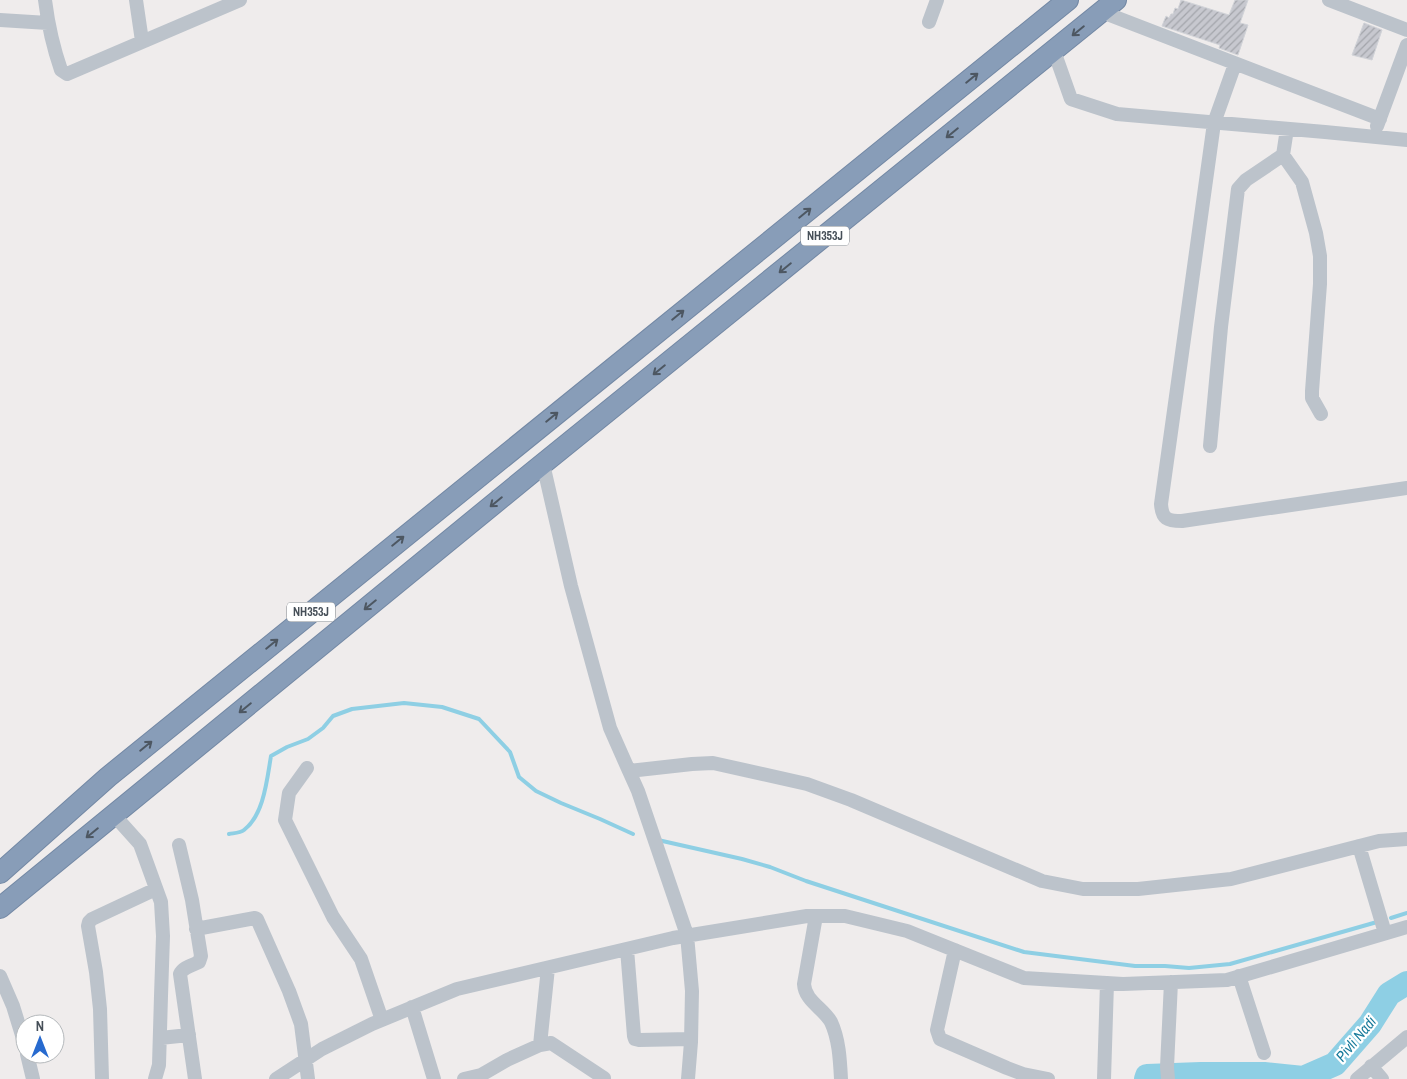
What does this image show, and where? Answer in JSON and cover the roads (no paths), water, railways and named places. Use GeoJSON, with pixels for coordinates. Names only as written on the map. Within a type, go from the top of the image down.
{"type":"FeatureCollection","features":[{"type":"Feature","properties":{"kind":"highway","name":"NH353J"},"geometry":{"type":"LineString","coordinates":[[0,873],[108,777],[514,448],[1048,7],[1068,0]]}},
{"type":"Feature","properties":{"kind":"highway","name":"NH353J"},"geometry":{"type":"LineString","coordinates":[[0,908],[538,468],[1109,6]]}},
{"type":"Feature","properties":{"kind":"street"},"geometry":{"type":"LineString","coordinates":[[45,0],[48,23],[61,70],[67,74],[142,41],[215,5],[240,0]]}},
{"type":"Feature","properties":{"kind":"street"},"geometry":{"type":"LineString","coordinates":[[136,0],[142,41]]}},
{"type":"Feature","properties":{"kind":"street"},"geometry":{"type":"LineString","coordinates":[[929,22],[938,0]]}},
{"type":"Feature","properties":{"kind":"street"},"geometry":{"type":"LineString","coordinates":[[1329,0],[1407,30]]}},
{"type":"Feature","properties":{"kind":"street"},"geometry":{"type":"LineString","coordinates":[[1109,6],[1234,64],[1380,119]]}},
{"type":"Feature","properties":{"kind":"street"},"geometry":{"type":"LineString","coordinates":[[0,20],[48,23]]}},
{"type":"Feature","properties":{"kind":"street"},"geometry":{"type":"LineString","coordinates":[[1373,136],[1407,45]]}},
{"type":"Feature","properties":{"kind":"street"},"geometry":{"type":"LineString","coordinates":[[1054,51],[1071,99],[1117,114],[1407,140]]}},
{"type":"Feature","properties":{"kind":"street"},"geometry":{"type":"LineString","coordinates":[[1234,64],[1214,123],[1161,504],[1162,511],[1165,518],[1171,521],[1182,521],[1407,488]]}},
{"type":"Feature","properties":{"kind":"street"},"geometry":{"type":"LineString","coordinates":[[1210,446],[1221,327],[1238,189],[1246,180],[1283,155],[1288,129]]}},
{"type":"Feature","properties":{"kind":"street"},"geometry":{"type":"LineString","coordinates":[[1283,155],[1302,182],[1320,256],[1320,284],[1312,398],[1321,414]]}},
{"type":"Feature","properties":{"kind":"street"},"geometry":{"type":"LineString","coordinates":[[538,468],[608,718],[638,791],[687,935],[692,991],[688,1079]]}},
{"type":"Feature","properties":{"kind":"street"},"geometry":{"type":"LineString","coordinates":[[629,771],[713,763],[807,784],[851,800],[1042,881],[1083,889],[1138,889],[1231,879],[1379,841],[1407,839]]}},
{"type":"Feature","properties":{"kind":"street"},"geometry":{"type":"LineString","coordinates":[[307,768],[289,793],[285,820],[333,917],[361,959],[382,1020]]}},
{"type":"Feature","properties":{"kind":"street"},"geometry":{"type":"LineString","coordinates":[[114,815],[140,844],[161,902],[163,936],[160,1038],[155,1079]]}},
{"type":"Feature","properties":{"kind":"street"},"geometry":{"type":"LineString","coordinates":[[179,845],[192,900],[201,959],[199,962],[181,971],[180,974],[195,1079]]}},
{"type":"Feature","properties":{"kind":"street"},"geometry":{"type":"LineString","coordinates":[[1359,846],[1385,933]]}},
{"type":"Feature","properties":{"kind":"street"},"geometry":{"type":"LineString","coordinates":[[102,1079],[100,1009],[89,922],[156,889]]}},
{"type":"Feature","properties":{"kind":"street"},"geometry":{"type":"LineString","coordinates":[[276,1079],[322,1049],[382,1020],[457,989],[687,935],[807,916],[845,916],[908,931],[1024,978],[1123,984],[1227,980],[1407,927]]}},
{"type":"Feature","properties":{"kind":"street"},"geometry":{"type":"LineString","coordinates":[[816,916],[804,989],[826,1014],[830,1022],[838,1045],[841,1079]]}},
{"type":"Feature","properties":{"kind":"street"},"geometry":{"type":"LineString","coordinates":[[196,929],[257,919],[289,991],[301,1024],[308,1079]]}},
{"type":"Feature","properties":{"kind":"street"},"geometry":{"type":"LineString","coordinates":[[627,949],[635,1039],[691,1039]]}},
{"type":"Feature","properties":{"kind":"street"},"geometry":{"type":"LineString","coordinates":[[955,950],[937,1030],[940,1039],[1023,1076],[1048,1079]]}},
{"type":"Feature","properties":{"kind":"street"},"geometry":{"type":"LineString","coordinates":[[540,1045],[548,968]]}},
{"type":"Feature","properties":{"kind":"street"},"geometry":{"type":"LineString","coordinates":[[0,976],[15,1014]]}},
{"type":"Feature","properties":{"kind":"street"},"geometry":{"type":"LineString","coordinates":[[1239,976],[1264,1053]]}},
{"type":"Feature","properties":{"kind":"street"},"geometry":{"type":"LineString","coordinates":[[1168,1073],[1171,982]]}},
{"type":"Feature","properties":{"kind":"street"},"geometry":{"type":"LineString","coordinates":[[1104,1079],[1107,983]]}},
{"type":"Feature","properties":{"kind":"street"},"geometry":{"type":"LineString","coordinates":[[412,1007],[434,1079]]}},
{"type":"Feature","properties":{"kind":"street"},"geometry":{"type":"LineString","coordinates":[[160,1038],[189,1035]]}},
{"type":"Feature","properties":{"kind":"street"},"geometry":{"type":"LineString","coordinates":[[1357,1079],[1407,1037]]}},
{"type":"Feature","properties":{"kind":"street"},"geometry":{"type":"LineString","coordinates":[[464,1079],[481,1075],[540,1045],[551,1043],[604,1079]]}},
{"type":"Feature","properties":{"kind":"street"},"geometry":{"type":"LineString","coordinates":[[30,1064],[34,1079]]}},
{"type":"Feature","properties":{"kind":"street"},"geometry":{"type":"LineString","coordinates":[[1371,1066],[1382,1079]]}},
{"type":"Feature","properties":{"kind":"waterway"},"geometry":{"type":"LineString","coordinates":[[229,834],[244,830],[256,815],[264,796],[271,756],[308,739],[323,728],[333,716],[352,709],[404,703],[442,707],[479,719],[510,752],[519,777],[536,791],[633,834]]}},
{"type":"Feature","properties":{"kind":"waterway"},"geometry":{"type":"LineString","coordinates":[[658,840],[770,867],[806,881],[1024,952],[1135,966],[1189,968],[1230,964],[1377,922]]}},
{"type":"Feature","properties":{"kind":"waterway"},"geometry":{"type":"LineString","coordinates":[[1391,918],[1407,913]]}},
{"type":"Feature","properties":{"kind":"waterway","name":"Pivli Nadi"},"geometry":{"type":"LineString","coordinates":[[1146,1079],[1147,1076],[1201,1074],[1264,1074],[1303,1078],[1335,1064],[1370,1024],[1389,994],[1407,983]]}}]}
